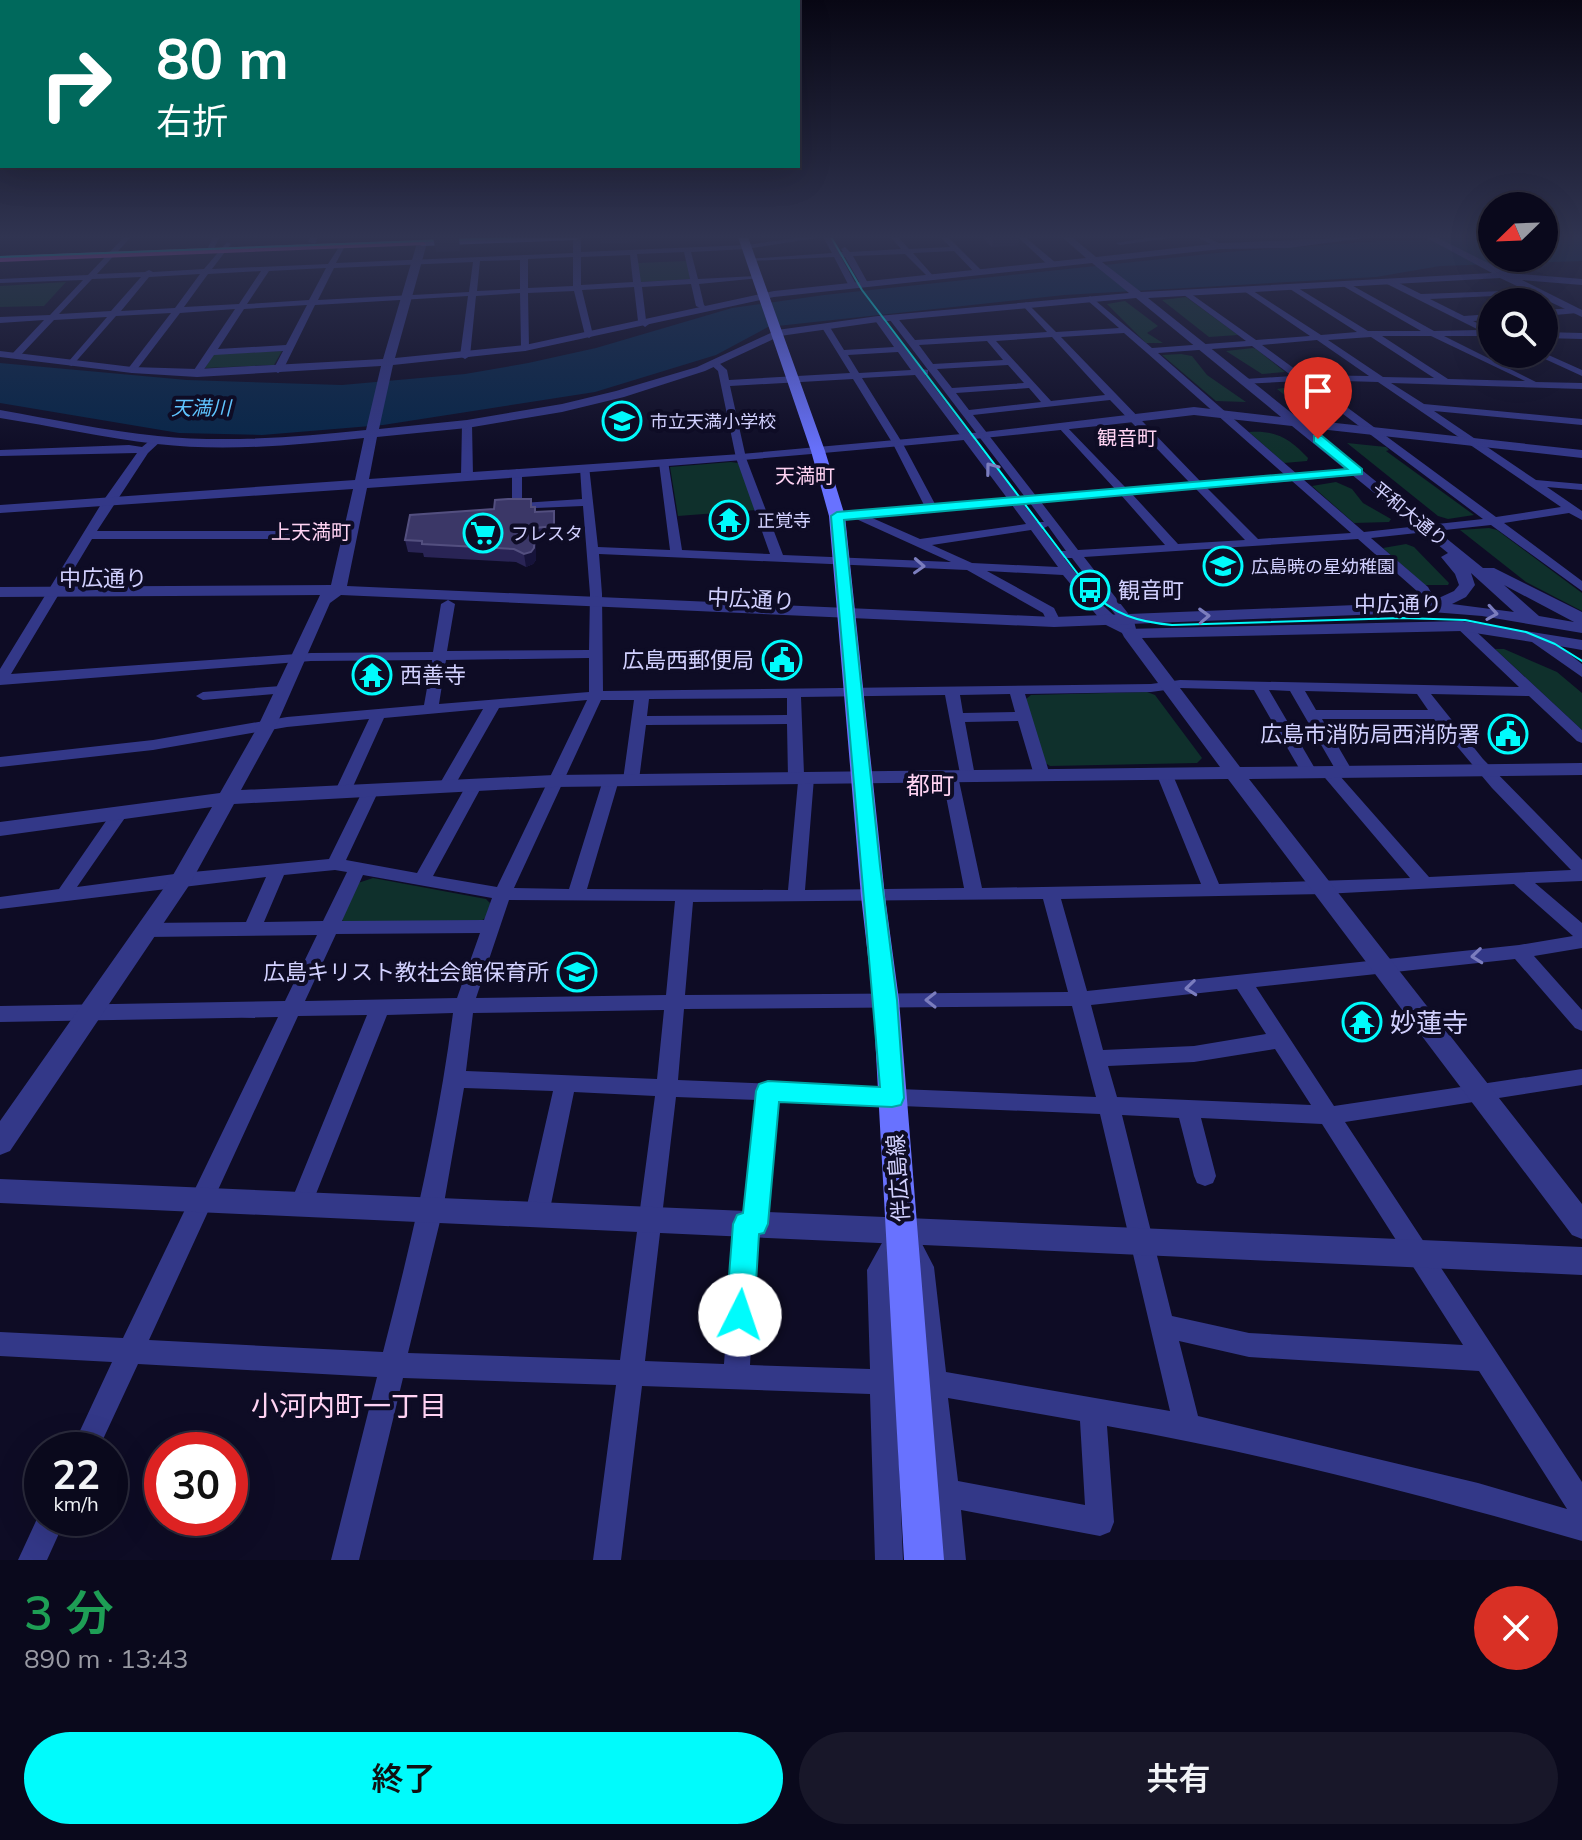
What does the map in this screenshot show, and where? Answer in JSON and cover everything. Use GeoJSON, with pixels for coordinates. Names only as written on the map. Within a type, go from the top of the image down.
{"type":"FeatureCollection","features":[{"type":"Feature","properties":{"kind":"main road","name":"伴広島線"},"geometry":{"type":"LineString","coordinates":[[768,310],[818,451],[837,516],[873,896],[886,1000],[924,1560]]}},
{"type":"Feature","properties":{"kind":"street"},"geometry":{"type":"LineString","coordinates":[[15,356],[61,310]]}},
{"type":"Feature","properties":{"kind":"street"},"geometry":{"type":"LineString","coordinates":[[72,363],[119,310]]}},
{"type":"Feature","properties":{"kind":"street"},"geometry":{"type":"LineString","coordinates":[[132,370],[178,310]]}},
{"type":"Feature","properties":{"kind":"street"},"geometry":{"type":"LineString","coordinates":[[0,320],[181,310]]}},
{"type":"Feature","properties":{"kind":"street"},"geometry":{"type":"LineString","coordinates":[[197,373],[239,310]]}},
{"type":"Feature","properties":{"kind":"street"},"geometry":{"type":"LineString","coordinates":[[278,370],[306,310]]}},
{"type":"Feature","properties":{"kind":"street"},"geometry":{"type":"LineString","coordinates":[[0,1143],[182,879],[267,726],[296,658],[330,595],[351,535],[360,483],[401,310]]}},
{"type":"Feature","properties":{"kind":"street"},"geometry":{"type":"LineString","coordinates":[[465,356],[470,310]]}},
{"type":"Feature","properties":{"kind":"street"},"geometry":{"type":"LineString","coordinates":[[524,310],[525,348]]}},
{"type":"Feature","properties":{"kind":"street"},"geometry":{"type":"LineString","coordinates":[[583,310],[589,335]]}},
{"type":"Feature","properties":{"kind":"street"},"geometry":{"type":"LineString","coordinates":[[640,310],[645,324]]}},
{"type":"Feature","properties":{"kind":"street"},"geometry":{"type":"LineString","coordinates":[[0,354],[132,370],[197,373],[278,370],[465,356],[525,348],[645,324],[697,310]]}},
{"type":"Feature","properties":{"kind":"street"},"geometry":{"type":"LineString","coordinates":[[0,414],[147,443],[254,443],[467,424],[595,401],[715,364],[776,330],[971,310]]}},
{"type":"Feature","properties":{"kind":"street"},"geometry":{"type":"LineString","coordinates":[[1032,310],[1254,542]]}},
{"type":"Feature","properties":{"kind":"street"},"geometry":{"type":"LineString","coordinates":[[1103,310],[1423,590],[1432,607]]}},
{"type":"Feature","properties":{"kind":"street","name":"平和大通り"},"geometry":{"type":"LineString","coordinates":[[1156,310],[1470,563],[1582,672]]}},
{"type":"Feature","properties":{"kind":"street"},"geometry":{"type":"LineString","coordinates":[[1209,310],[1582,587]]}},
{"type":"Feature","properties":{"kind":"street"},"geometry":{"type":"LineString","coordinates":[[1277,310],[1577,512]]}},
{"type":"Feature","properties":{"kind":"street"},"geometry":{"type":"LineString","coordinates":[[1330,310],[1447,381]]}},
{"type":"Feature","properties":{"kind":"street"},"geometry":{"type":"LineString","coordinates":[[1391,310],[1431,333],[1541,385]]}},
{"type":"Feature","properties":{"kind":"street"},"geometry":{"type":"LineString","coordinates":[[1443,310],[1478,327]]}},
{"type":"Feature","properties":{"kind":"street"},"geometry":{"type":"LineString","coordinates":[[1558,313],[1578,312]]}},
{"type":"Feature","properties":{"kind":"street"},"geometry":{"type":"LineString","coordinates":[[893,318],[907,346]]}},
{"type":"Feature","properties":{"kind":"street"},"geometry":{"type":"LineString","coordinates":[[1461,319],[1478,318]]}},
{"type":"Feature","properties":{"kind":"street"},"geometry":{"type":"LineString","coordinates":[[878,319],[949,391],[1077,554],[1122,625],[1167,686],[1582,1226]]}},
{"type":"Feature","properties":{"kind":"street"},"geometry":{"type":"LineString","coordinates":[[825,326],[898,444],[931,508]]}},
{"type":"Feature","properties":{"kind":"street"},"geometry":{"type":"LineString","coordinates":[[842,353],[989,338],[1126,330]]}},
{"type":"Feature","properties":{"kind":"street"},"geometry":{"type":"LineString","coordinates":[[1150,351],[1370,334],[1478,333]]}},
{"type":"Feature","properties":{"kind":"street"},"geometry":{"type":"LineString","coordinates":[[1558,335],[1582,336]]}},
{"type":"Feature","properties":{"kind":"street"},"geometry":{"type":"LineString","coordinates":[[989,338],[1048,404]]}},
{"type":"Feature","properties":{"kind":"street"},"geometry":{"type":"LineString","coordinates":[[211,352],[288,348]]}},
{"type":"Feature","properties":{"kind":"street"},"geometry":{"type":"LineString","coordinates":[[1558,361],[1582,362]]}},
{"type":"Feature","properties":{"kind":"street"},"geometry":{"type":"LineString","coordinates":[[725,383],[857,377],[1010,362]]}},
{"type":"Feature","properties":{"kind":"street"},"geometry":{"type":"LineString","coordinates":[[1558,362],[1582,373]]}},
{"type":"Feature","properties":{"kind":"street"},"geometry":{"type":"LineString","coordinates":[[715,364],[722,370],[741,458],[778,559]]}},
{"type":"Feature","properties":{"kind":"street"},"geometry":{"type":"LineString","coordinates":[[929,370],[968,437],[1068,571],[1122,625]]}},
{"type":"Feature","properties":{"kind":"street"},"geometry":{"type":"LineString","coordinates":[[1245,382],[1300,378],[1582,386]]}},
{"type":"Feature","properties":{"kind":"street"},"geometry":{"type":"LineString","coordinates":[[949,391],[1031,385]]}},
{"type":"Feature","properties":{"kind":"street"},"geometry":{"type":"LineString","coordinates":[[967,413],[1113,397]]}},
{"type":"Feature","properties":{"kind":"street"},"geometry":{"type":"LineString","coordinates":[[1421,407],[1582,422]]}},
{"type":"Feature","properties":{"kind":"street"},"geometry":{"type":"LineString","coordinates":[[0,509],[741,458],[984,436],[1194,411],[1582,454]]}},
{"type":"Feature","properties":{"kind":"street"},"geometry":{"type":"LineString","coordinates":[[467,424],[467,476]]}},
{"type":"Feature","properties":{"kind":"street"},"geometry":{"type":"LineString","coordinates":[[1063,426],[1174,547]]}},
{"type":"Feature","properties":{"kind":"street"},"geometry":{"type":"LineString","coordinates":[[0,453],[129,448],[147,443]]}},
{"type":"Feature","properties":{"kind":"street"},"geometry":{"type":"LineString","coordinates":[[0,680],[147,443]]}},
{"type":"Feature","properties":{"kind":"street"},"geometry":{"type":"LineString","coordinates":[[664,463],[677,555]]}},
{"type":"Feature","properties":{"kind":"street"},"geometry":{"type":"LineString","coordinates":[[345,1560],[431,1209],[455,1079],[464,1006],[502,894],[596,696],[593,550],[585,468]]}},
{"type":"Feature","properties":{"kind":"street"},"geometry":{"type":"LineString","coordinates":[[517,472],[516,507],[588,502]]}},
{"type":"Feature","properties":{"kind":"street"},"geometry":{"type":"LineString","coordinates":[[837,516],[1358,472]]}},
{"type":"Feature","properties":{"kind":"street"},"geometry":{"type":"LineString","coordinates":[[1534,483],[1582,487]]}},
{"type":"Feature","properties":{"kind":"street"},"geometry":{"type":"LineString","coordinates":[[1057,555],[1361,535],[1577,512]]}},
{"type":"Feature","properties":{"kind":"street"},"geometry":{"type":"LineString","coordinates":[[855,515],[972,568],[1049,611],[1054,622]]}},
{"type":"Feature","properties":{"kind":"street"},"geometry":{"type":"LineString","coordinates":[[918,543],[1053,524]]}},
{"type":"Feature","properties":{"kind":"street"},"geometry":{"type":"LineString","coordinates":[[88,535],[351,535]]}},
{"type":"Feature","properties":{"kind":"street"},"geometry":{"type":"LineString","coordinates":[[1432,607],[1460,594],[1467,585],[1463,573],[1448,555],[1449,546]]}},
{"type":"Feature","properties":{"kind":"street"},"geometry":{"type":"LineString","coordinates":[[593,550],[1068,571]]}},
{"type":"Feature","properties":{"kind":"street"},"geometry":{"type":"LineString","coordinates":[[1470,563],[1582,619]]}},
{"type":"Feature","properties":{"kind":"street"},"geometry":{"type":"LineString","coordinates":[[0,592],[53,596]]}},
{"type":"Feature","properties":{"kind":"street"},"geometry":{"type":"LineString","coordinates":[[330,595],[595,608]]}},
{"type":"Feature","properties":{"kind":"street","name":"中広通り"},"geometry":{"type":"LineString","coordinates":[[0,601],[53,596],[330,595],[448,604],[847,620],[981,631],[1122,625],[1535,629]]}},
{"type":"Feature","properties":{"kind":"street"},"geometry":{"type":"LineString","coordinates":[[431,709],[448,604]]}},
{"type":"Feature","properties":{"kind":"street"},"geometry":{"type":"LineString","coordinates":[[847,620],[1122,625],[1432,607],[1535,629],[1582,645]]}},
{"type":"Feature","properties":{"kind":"street"},"geometry":{"type":"LineString","coordinates":[[1462,626],[1582,738]]}},
{"type":"Feature","properties":{"kind":"street"},"geometry":{"type":"LineString","coordinates":[[1535,629],[1582,628]]}},
{"type":"Feature","properties":{"kind":"street"},"geometry":{"type":"LineString","coordinates":[[0,680],[296,658],[594,654]]}},
{"type":"Feature","properties":{"kind":"street"},"geometry":{"type":"LineString","coordinates":[[0,762],[153,745],[267,726],[596,696],[1167,686],[1535,692]]}},
{"type":"Feature","properties":{"kind":"street"},"geometry":{"type":"LineString","coordinates":[[1259,686],[1328,772],[1425,883]]}},
{"type":"Feature","properties":{"kind":"street"},"geometry":{"type":"LineString","coordinates":[[1295,687],[1313,715],[1328,772]]}},
{"type":"Feature","properties":{"kind":"street"},"geometry":{"type":"LineString","coordinates":[[203,696],[281,690]]}},
{"type":"Feature","properties":{"kind":"street"},"geometry":{"type":"LineString","coordinates":[[1016,690],[1042,775]]}},
{"type":"Feature","properties":{"kind":"street"},"geometry":{"type":"LineString","coordinates":[[952,691],[974,894]]}},
{"type":"Feature","properties":{"kind":"street"},"geometry":{"type":"LineString","coordinates":[[1422,691],[1437,714],[1485,770],[1582,873]]}},
{"type":"Feature","properties":{"kind":"street"},"geometry":{"type":"LineString","coordinates":[[794,694],[801,778],[796,895]]}},
{"type":"Feature","properties":{"kind":"street"},"geometry":{"type":"LineString","coordinates":[[576,895],[621,780],[639,721],[642,696]]}},
{"type":"Feature","properties":{"kind":"street"},"geometry":{"type":"LineString","coordinates":[[447,785],[494,703]]}},
{"type":"Feature","properties":{"kind":"street"},"geometry":{"type":"LineString","coordinates":[[1313,715],[1437,714]]}},
{"type":"Feature","properties":{"kind":"street"},"geometry":{"type":"LineString","coordinates":[[343,791],[378,715]]}},
{"type":"Feature","properties":{"kind":"street"},"geometry":{"type":"LineString","coordinates":[[956,718],[1024,716]]}},
{"type":"Feature","properties":{"kind":"street"},"geometry":{"type":"LineString","coordinates":[[639,721],[795,719]]}},
{"type":"Feature","properties":{"kind":"street"},"geometry":{"type":"LineString","coordinates":[[0,829],[225,798],[447,785],[621,780],[1582,769]]}},
{"type":"Feature","properties":{"kind":"street"},"geometry":{"type":"LineString","coordinates":[[1164,773],[1212,889]]}},
{"type":"Feature","properties":{"kind":"street"},"geometry":{"type":"LineString","coordinates":[[422,879],[475,784]]}},
{"type":"Feature","properties":{"kind":"street"},"geometry":{"type":"LineString","coordinates":[[93,1432],[330,927],[371,790]]}},
{"type":"Feature","properties":{"kind":"street"},"geometry":{"type":"LineString","coordinates":[[66,894],[69,884],[121,812]]}},
{"type":"Feature","properties":{"kind":"street"},"geometry":{"type":"LineString","coordinates":[[0,903],[182,879],[346,866],[502,894],[576,895],[873,896],[1324,888],[1582,873]]}},
{"type":"Feature","properties":{"kind":"street"},"geometry":{"type":"LineString","coordinates":[[252,929],[278,869]]}},
{"type":"Feature","properties":{"kind":"street"},"geometry":{"type":"LineString","coordinates":[[1518,878],[1582,933]]}},
{"type":"Feature","properties":{"kind":"street"},"geometry":{"type":"LineString","coordinates":[[1050,892],[1144,1242],[1187,1427]]}},
{"type":"Feature","properties":{"kind":"street"},"geometry":{"type":"LineString","coordinates":[[607,1560],[667,1086],[685,895]]}},
{"type":"Feature","properties":{"kind":"street"},"geometry":{"type":"LineString","coordinates":[[146,930],[490,926]]}},
{"type":"Feature","properties":{"kind":"street"},"geometry":{"type":"LineString","coordinates":[[0,1014],[674,1002],[1079,999],[1519,952],[1582,941]]}},
{"type":"Feature","properties":{"kind":"street"},"geometry":{"type":"LineString","coordinates":[[1519,952],[1582,1023]]}},
{"type":"Feature","properties":{"kind":"street"},"geometry":{"type":"LineString","coordinates":[[1243,983],[1582,1507]]}},
{"type":"Feature","properties":{"kind":"street"},"geometry":{"type":"LineString","coordinates":[[301,1204],[380,1007]]}},
{"type":"Feature","properties":{"kind":"street"},"geometry":{"type":"LineString","coordinates":[[1095,1058],[1194,1054],[1280,1040]]}},
{"type":"Feature","properties":{"kind":"street"},"geometry":{"type":"LineString","coordinates":[[455,1079],[1330,1115],[1582,1077]]}},
{"type":"Feature","properties":{"kind":"street"},"geometry":{"type":"LineString","coordinates":[[537,1214],[565,1083]]}},
{"type":"Feature","properties":{"kind":"street"},"geometry":{"type":"LineString","coordinates":[[736,1376],[750,1224],[768,1091]]}},
{"type":"Feature","properties":{"kind":"street"},"geometry":{"type":"LineString","coordinates":[[1188,1110],[1205,1176]]}},
{"type":"Feature","properties":{"kind":"street"},"geometry":{"type":"LineString","coordinates":[[0,1191],[1582,1261]]}},
{"type":"Feature","properties":{"kind":"street"},"geometry":{"type":"LineString","coordinates":[[889,1560],[879,1270],[902,1229]]}},
{"type":"Feature","properties":{"kind":"street"},"geometry":{"type":"LineString","coordinates":[[902,1229],[922,1267],[952,1560]]}},
{"type":"Feature","properties":{"kind":"street"},"geometry":{"type":"LineString","coordinates":[[1165,1326],[1249,1345],[1487,1359]]}},
{"type":"Feature","properties":{"kind":"street"},"geometry":{"type":"LineString","coordinates":[[0,1344],[394,1365],[882,1382]]}},
{"type":"Feature","properties":{"kind":"street"},"geometry":{"type":"LineString","coordinates":[[936,1383],[1187,1427],[1478,1497],[1582,1527]]}},
{"type":"Feature","properties":{"kind":"street"},"geometry":{"type":"LineString","coordinates":[[946,1493],[1100,1522],[1093,1410]]}},
{"type":"Feature","properties":{"kind":"street"},"geometry":{"type":"LineString","coordinates":[[32,1560],[43,1536]]}},
{"type":"Feature","properties":{"kind":"green space"},"geometry":{"type":"Polygon","coordinates":[[[1113,310],[1137,310],[1158,326],[1147,333],[1163,343],[1146,343],[1113,310]]]}},
{"type":"Feature","properties":{"kind":"green space"},"geometry":{"type":"Polygon","coordinates":[[[1174,310],[1204,310],[1238,335],[1209,337],[1174,310]]]}},
{"type":"Feature","properties":{"kind":"green space"},"geometry":{"type":"Polygon","coordinates":[[[1253,348],[1285,372],[1262,374],[1226,351],[1253,348]]]}},
{"type":"Feature","properties":{"kind":"green space"},"geometry":{"type":"Polygon","coordinates":[[[282,351],[274,365],[205,368],[213,354],[282,351]]]}},
{"type":"Feature","properties":{"kind":"green space"},"geometry":{"type":"Polygon","coordinates":[[[1162,355],[1192,356],[1207,375],[1246,402],[1216,401],[1162,355]]]}},
{"type":"Feature","properties":{"kind":"green space"},"geometry":{"type":"Polygon","coordinates":[[[1303,385],[1337,411],[1302,409],[1277,389],[1303,385]]]}},
{"type":"Feature","properties":{"kind":"green space"},"geometry":{"type":"Polygon","coordinates":[[[1249,432],[1282,437],[1301,451],[1308,458],[1307,461],[1284,463],[1249,432]]]}},
{"type":"Feature","properties":{"kind":"green space"},"geometry":{"type":"Polygon","coordinates":[[[1347,443],[1386,447],[1389,450],[1386,451],[1474,515],[1448,519],[1438,516],[1347,443]]]}},
{"type":"Feature","properties":{"kind":"green space"},"geometry":{"type":"Polygon","coordinates":[[[738,463],[756,510],[678,516],[670,467],[738,463]]]}},
{"type":"Feature","properties":{"kind":"green space"},"geometry":{"type":"Polygon","coordinates":[[[1336,482],[1352,489],[1363,503],[1391,519],[1389,522],[1354,523],[1312,486],[1336,482]]]}},
{"type":"Feature","properties":{"kind":"green space"},"geometry":{"type":"Polygon","coordinates":[[[1460,530],[1497,530],[1582,593],[1582,611],[1526,582],[1460,530]]]}},
{"type":"Feature","properties":{"kind":"green space"},"geometry":{"type":"Polygon","coordinates":[[[1406,544],[1414,547],[1448,585],[1425,585],[1383,548],[1406,544]]]}},
{"type":"Feature","properties":{"kind":"green space"},"geometry":{"type":"Polygon","coordinates":[[[1495,649],[1504,649],[1557,672],[1582,693],[1582,730],[1495,649]]]}},
{"type":"Feature","properties":{"kind":"green space"},"geometry":{"type":"Polygon","coordinates":[[[1147,692],[1155,695],[1202,758],[1197,763],[1050,766],[1044,762],[1026,699],[1031,695],[1147,692]]]}},
{"type":"Feature","properties":{"kind":"green space"},"geometry":{"type":"Polygon","coordinates":[[[373,878],[486,899],[491,904],[487,917],[479,922],[347,924],[342,920],[358,883],[373,878]]]}},
{"type":"Feature","properties":{"kind":"water","name":"天満川"},"geometry":{"type":"Polygon","coordinates":[[[726,310],[927,310],[768,327],[716,355],[595,392],[383,425],[262,435],[179,433],[0,403],[0,363],[187,380],[342,385],[465,374],[596,348],[726,310]]]}},
{"type":"Feature","properties":{"kind":"building","name":"フレスタ"},"geometry":{"type":"Polygon","coordinates":[[[531,499],[535,512],[554,511],[554,526],[535,528],[531,552],[524,554],[514,549],[422,544],[422,541],[405,540],[410,515],[494,509],[495,500],[531,499]]]}},
{"type":"Feature","properties":{"kind":"tram line"},"geometry":{"type":"LineString","coordinates":[[877,310],[1090,590],[1117,611],[1148,622],[1172,625],[1402,618],[1465,620],[1526,632],[1555,644],[1582,661]]}},
{"type":"Feature","properties":{"kind":"place","name":"市立天満小学校"},"geometry":{"type":"Point","coordinates":[622,421]}},
{"type":"Feature","properties":{"kind":"place","name":"正覚寺"},"geometry":{"type":"Point","coordinates":[729,520]}},
{"type":"Feature","properties":{"kind":"place","name":"フレスタ"},"geometry":{"type":"Point","coordinates":[483,533]}},
{"type":"Feature","properties":{"kind":"place","name":"広島暁の星幼稚園"},"geometry":{"type":"Point","coordinates":[1223,566]}},
{"type":"Feature","properties":{"kind":"place","name":"観音町"},"geometry":{"type":"Point","coordinates":[1090,590]}},
{"type":"Feature","properties":{"kind":"place","name":"広島西郵便局"},"geometry":{"type":"Point","coordinates":[782,660]}},
{"type":"Feature","properties":{"kind":"place","name":"西善寺"},"geometry":{"type":"Point","coordinates":[372,675]}},
{"type":"Feature","properties":{"kind":"place","name":"広島市消防局西消防署"},"geometry":{"type":"Point","coordinates":[1508,734]}},
{"type":"Feature","properties":{"kind":"place","name":"広島キリスト教社会館保育所"},"geometry":{"type":"Point","coordinates":[577,972]}},
{"type":"Feature","properties":{"kind":"place","name":"妙蓮寺"},"geometry":{"type":"Point","coordinates":[1362,1022]}},
{"type":"Feature","properties":{"kind":"district","name":"観音町"},"geometry":{"type":"Point","coordinates":[1127,437]}},
{"type":"Feature","properties":{"kind":"district","name":"天満町"},"geometry":{"type":"Point","coordinates":[805,475]}},
{"type":"Feature","properties":{"kind":"district","name":"上天満町"},"geometry":{"type":"Point","coordinates":[311,531]}},
{"type":"Feature","properties":{"kind":"district","name":"都町"},"geometry":{"type":"Point","coordinates":[930,785]}},
{"type":"Feature","properties":{"kind":"district","name":"小河内町一丁目"},"geometry":{"type":"Point","coordinates":[349,1405]}},
{"type":"Feature","properties":{"kind":"route"},"geometry":{"type":"LineString","coordinates":[[740,1315],[746,1224],[755,1224],[768,1091],[892,1098],[886,1000],[870,866],[837,516],[1358,472],[1318,439]]}}]}
